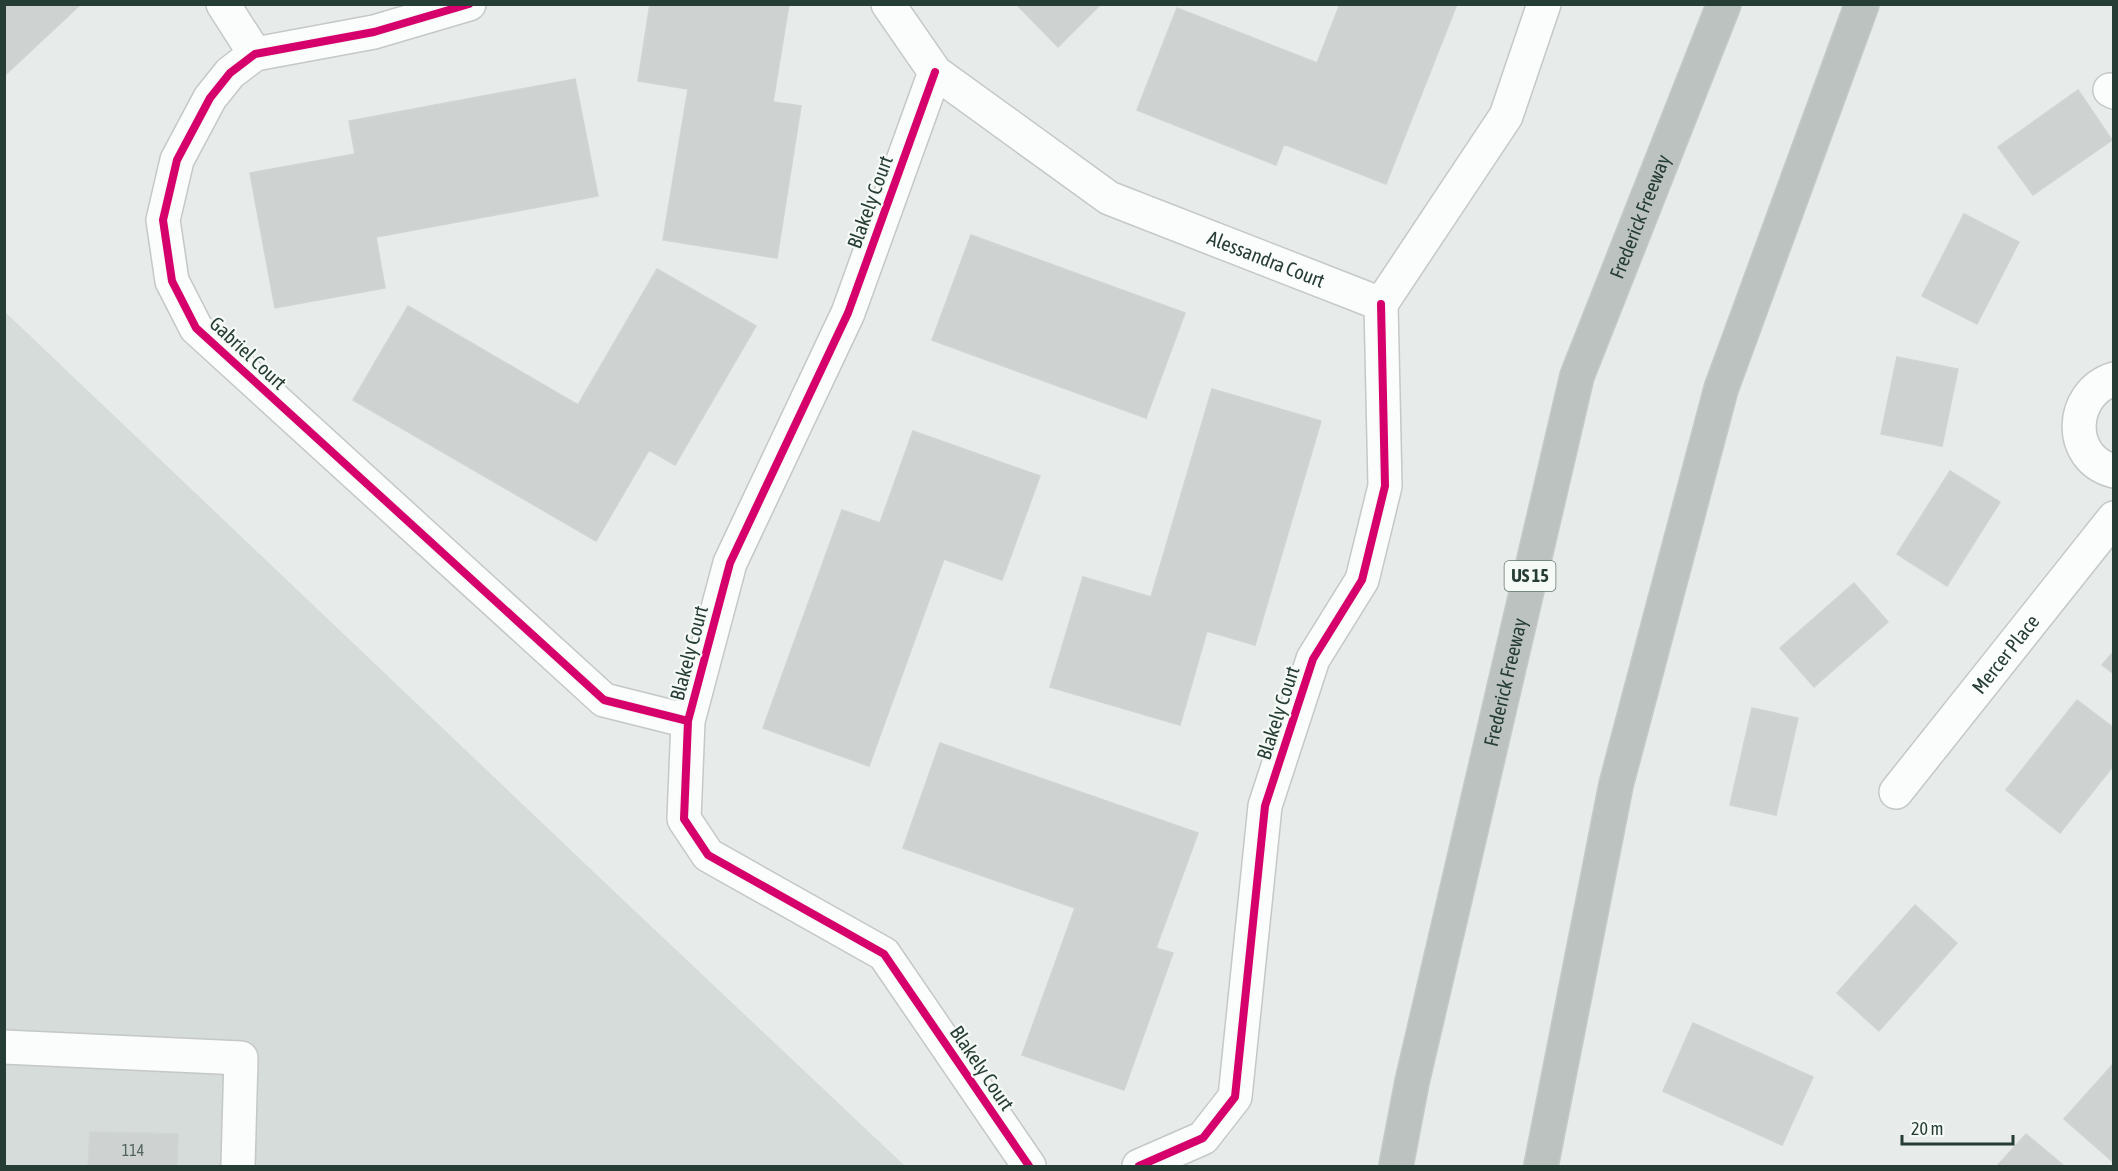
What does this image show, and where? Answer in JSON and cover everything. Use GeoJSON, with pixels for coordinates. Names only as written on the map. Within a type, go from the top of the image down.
{"type":"FeatureCollection","features":[{"type":"Feature","properties":{"kind":"highway","name":"Frederick Freeway"},"geometry":{"type":"LineString","coordinates":[[1396,1167],[1412,1082],[1577,376],[1724,4]]}},
{"type":"Feature","properties":{"kind":"highway"},"geometry":{"type":"LineString","coordinates":[[1541,1167],[1616,785],[1721,389],[1862,4]]}},
{"type":"Feature","properties":{"kind":"street"},"geometry":{"type":"LineString","coordinates":[[223,4],[255,54]]}},
{"type":"Feature","properties":{"kind":"street","name":"Gabriel Court"},"geometry":{"type":"LineString","coordinates":[[469,4],[374,32],[255,54],[230,72],[210,98],[177,160],[163,220],[172,281],[196,328],[604,700],[688,721]]}},
{"type":"Feature","properties":{"kind":"street","name":"Alessandra Court"},"geometry":{"type":"LineString","coordinates":[[888,4],[935,72],[1109,198],[1381,304]]}},
{"type":"Feature","properties":{"kind":"street"},"geometry":{"type":"LineString","coordinates":[[1381,304],[1506,116],[1544,4]]}},
{"type":"Feature","properties":{"kind":"street","name":"Blakely Court"},"geometry":{"type":"LineString","coordinates":[[935,72],[848,313],[730,563],[688,721],[684,819],[708,855],[884,954],[1029,1167]]}},
{"type":"Feature","properties":{"kind":"street","name":"Blakely Court"},"geometry":{"type":"LineString","coordinates":[[1139,1167],[1203,1138],[1235,1097],[1265,806],[1313,659],[1362,580],[1385,486],[1381,304]]}},
{"type":"Feature","properties":{"kind":"street"},"geometry":{"type":"LineString","coordinates":[[2114,379],[2098,386],[2089,395],[2078,418],[2078,431],[2088,455],[2098,464],[2114,471]]}},
{"type":"Feature","properties":{"kind":"street","name":"Mercer Place"},"geometry":{"type":"LineString","coordinates":[[1896,792],[2114,518]]}},
{"type":"Feature","properties":{"kind":"street"},"geometry":{"type":"LineString","coordinates":[[4,1047],[241,1058],[238,1167]]}},
{"type":"Feature","properties":{"kind":"shaded area"},"geometry":{"type":"Polygon","coordinates":[[[4,311],[619,896],[905,1166],[5,1166],[4,311]]]}},
{"type":"Feature","properties":{"kind":"building"},"geometry":{"type":"Polygon","coordinates":[[[4,4],[81,4],[4,76],[4,4]]]}},
{"type":"Feature","properties":{"kind":"building"},"geometry":{"type":"Polygon","coordinates":[[[650,4],[789,4],[773,102],[801,106],[777,258],[663,240],[688,89],[638,81],[650,4]]]}},
{"type":"Feature","properties":{"kind":"building"},"geometry":{"type":"Polygon","coordinates":[[[1016,4],[1101,4],[1058,47],[1016,4]]]}},
{"type":"Feature","properties":{"kind":"building"},"geometry":{"type":"Polygon","coordinates":[[[1340,4],[1457,4],[1386,184],[1284,144],[1276,165],[1137,110],[1177,8],[1317,63],[1340,4]]]}},
{"type":"Feature","properties":{"kind":"building"},"geometry":{"type":"Polygon","coordinates":[[[575,79],[598,196],[376,237],[385,288],[275,308],[250,173],[355,154],[349,121],[575,79]]]}},
{"type":"Feature","properties":{"kind":"building"},"geometry":{"type":"Polygon","coordinates":[[[2078,90],[2112,140],[2033,195],[1998,147],[2078,90]]]}},
{"type":"Feature","properties":{"kind":"building"},"geometry":{"type":"Polygon","coordinates":[[[1964,214],[2019,242],[1977,324],[1922,296],[1964,214]]]}},
{"type":"Feature","properties":{"kind":"building"},"geometry":{"type":"Polygon","coordinates":[[[971,235],[1185,313],[1146,418],[932,340],[971,235]]]}},
{"type":"Feature","properties":{"kind":"building"},"geometry":{"type":"Polygon","coordinates":[[[657,269],[756,326],[675,465],[649,450],[596,541],[353,400],[408,306],[578,405],[657,269]]]}},
{"type":"Feature","properties":{"kind":"building"},"geometry":{"type":"Polygon","coordinates":[[[1897,357],[1958,369],[1942,446],[1881,434],[1897,357]]]}},
{"type":"Feature","properties":{"kind":"building"},"geometry":{"type":"Polygon","coordinates":[[[1212,389],[1321,421],[1255,645],[1207,631],[1180,725],[1050,687],[1083,577],[1151,597],[1212,389]]]}},
{"type":"Feature","properties":{"kind":"building"},"geometry":{"type":"Polygon","coordinates":[[[913,431],[1040,476],[1002,580],[944,559],[869,766],[763,728],[842,510],[880,523],[913,431]]]}},
{"type":"Feature","properties":{"kind":"building"},"geometry":{"type":"Polygon","coordinates":[[[1950,471],[2000,502],[1947,586],[1897,554],[1950,471]]]}},
{"type":"Feature","properties":{"kind":"building"},"geometry":{"type":"Polygon","coordinates":[[[1854,583],[1888,622],[1814,687],[1780,648],[1854,583]]]}},
{"type":"Feature","properties":{"kind":"building"},"geometry":{"type":"Polygon","coordinates":[[[2114,651],[2114,674],[2102,665],[2114,651]]]}},
{"type":"Feature","properties":{"kind":"building"},"geometry":{"type":"Polygon","coordinates":[[[2077,700],[2114,728],[2114,765],[2060,833],[2006,790],[2077,700]]]}},
{"type":"Feature","properties":{"kind":"building"},"geometry":{"type":"Polygon","coordinates":[[[1752,708],[1798,718],[1776,815],[1730,805],[1752,708]]]}},
{"type":"Feature","properties":{"kind":"building"},"geometry":{"type":"Polygon","coordinates":[[[940,743],[1198,833],[1156,948],[1173,953],[1124,1090],[1022,1055],[1075,908],[903,848],[940,743]]]}},
{"type":"Feature","properties":{"kind":"building"},"geometry":{"type":"Polygon","coordinates":[[[1915,905],[1957,943],[1879,1031],[1837,993],[1915,905]]]}},
{"type":"Feature","properties":{"kind":"building"},"geometry":{"type":"Polygon","coordinates":[[[1693,1023],[1813,1077],[1782,1145],[1663,1091],[1693,1023]]]}},
{"type":"Feature","properties":{"kind":"building"},"geometry":{"type":"Polygon","coordinates":[[[2114,1063],[2114,1161],[2113,1162],[2064,1119],[2114,1063]]]}},
{"type":"Feature","properties":{"kind":"building"},"geometry":{"type":"Polygon","coordinates":[[[90,1132],[178,1134],[177,1166],[88,1166],[90,1132]]]}},
{"type":"Feature","properties":{"kind":"building"},"geometry":{"type":"Polygon","coordinates":[[[2026,1134],[2064,1166],[1997,1166],[2026,1134]]]}},
{"type":"Feature","properties":{"kind":"cycle path"},"geometry":{"type":"LineString","coordinates":[[469,4],[374,32],[255,54],[230,73],[210,98],[177,160],[163,220],[172,281],[196,328],[604,700],[688,721]]}},
{"type":"Feature","properties":{"kind":"cycle path"},"geometry":{"type":"LineString","coordinates":[[935,72],[848,313],[730,563],[688,721],[684,819],[708,855],[884,954],[1029,1166]]}},
{"type":"Feature","properties":{"kind":"cycle path"},"geometry":{"type":"LineString","coordinates":[[1139,1166],[1203,1138],[1235,1097],[1265,806],[1313,659],[1362,580],[1385,486],[1381,304]]}}]}
